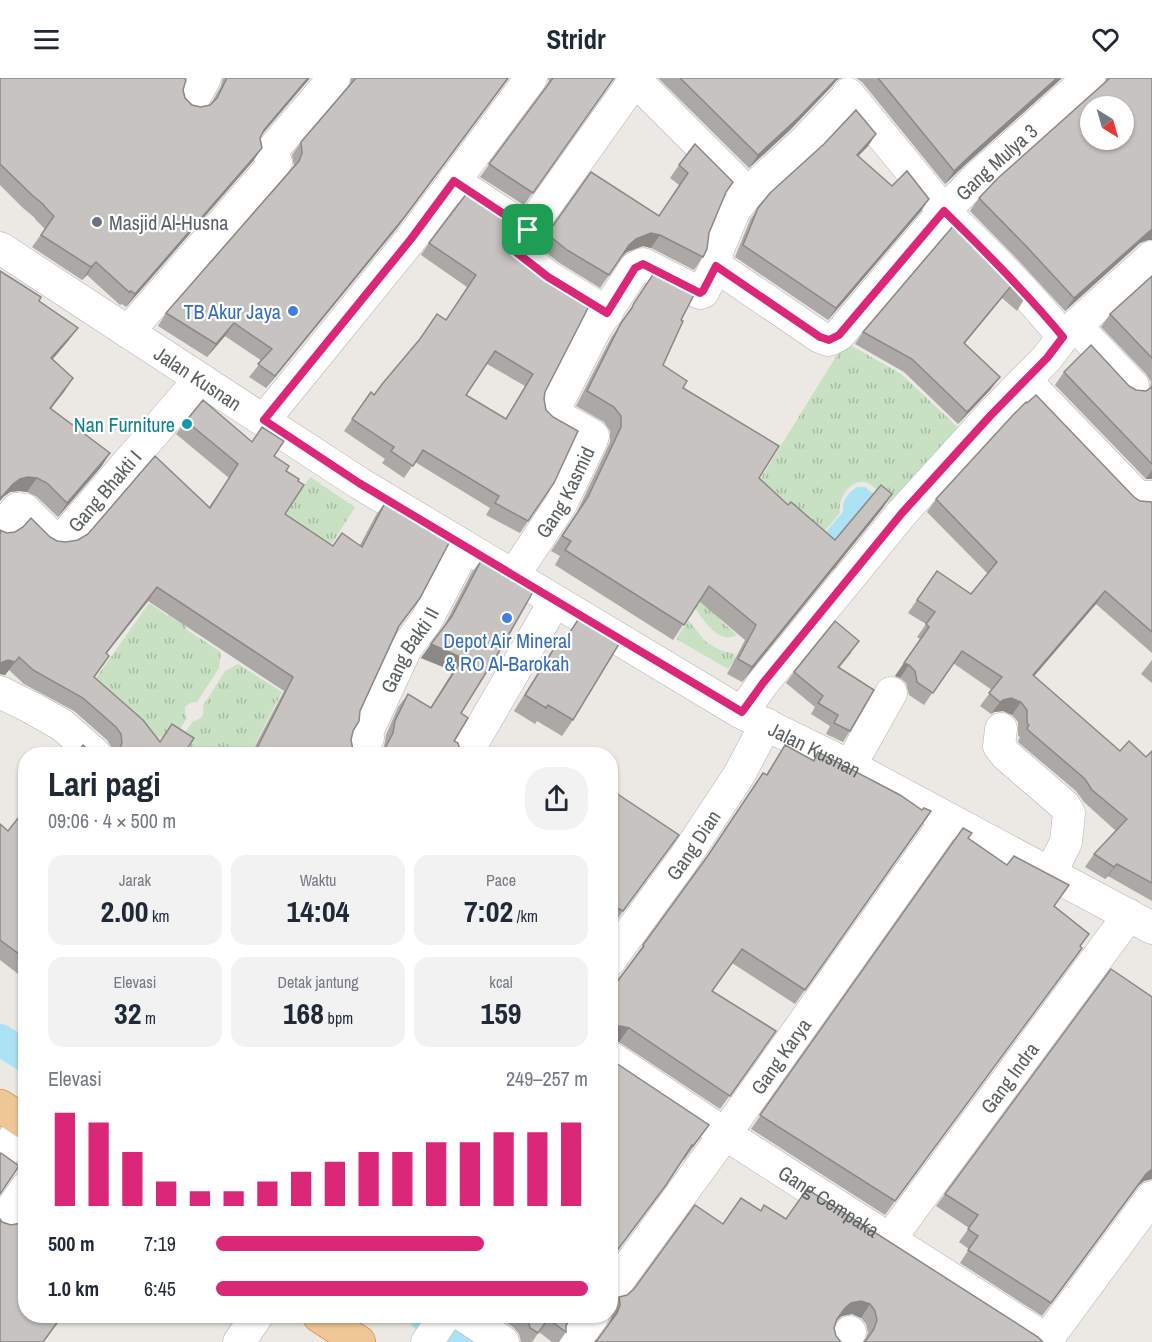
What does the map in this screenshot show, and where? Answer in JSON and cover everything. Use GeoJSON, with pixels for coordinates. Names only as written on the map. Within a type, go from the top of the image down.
{"type":"FeatureCollection","features":[{"type":"Feature","properties":{"kind":"highway"},"geometry":{"type":"LineString","coordinates":[[0,1106],[18,1118]]}},
{"type":"Feature","properties":{"kind":"highway"},"geometry":{"type":"LineString","coordinates":[[334,1323],[359,1342]]}},
{"type":"Feature","properties":{"kind":"street"},"geometry":{"type":"LineString","coordinates":[[128,332],[276,162],[269,154],[334,78]]}},
{"type":"Feature","properties":{"kind":"street"},"geometry":{"type":"LineString","coordinates":[[264,420],[411,239],[531,78]]}},
{"type":"Feature","properties":{"kind":"street","name":"Gang Mulya 3"},"geometry":{"type":"LineString","coordinates":[[1089,78],[977,178],[944,211],[1032,302],[1134,386]]}},
{"type":"Feature","properties":{"kind":"street"},"geometry":{"type":"LineString","coordinates":[[607,313],[548,277],[514,250],[634,79],[748,193]]}},
{"type":"Feature","properties":{"kind":"street"},"geometry":{"type":"LineString","coordinates":[[848,94],[944,211],[839,335],[829,340],[820,337],[716,266],[717,252],[734,211],[748,193],[803,143],[848,94]]}},
{"type":"Feature","properties":{"kind":"street"},"geometry":{"type":"LineString","coordinates":[[454,181],[528,230]]}},
{"type":"Feature","properties":{"kind":"street","name":"Jalan Kusnan"},"geometry":{"type":"LineString","coordinates":[[0,248],[359,483],[555,601],[755,705],[857,753],[948,819],[1057,861],[1140,922]]}},
{"type":"Feature","properties":{"kind":"street"},"geometry":{"type":"LineString","coordinates":[[755,705],[902,513],[991,415],[1047,358],[1069,331],[1152,257]]}},
{"type":"Feature","properties":{"kind":"street","name":"Gang Kasmid"},"geometry":{"type":"LineString","coordinates":[[513,576],[561,504],[593,436],[553,412],[595,329],[635,268],[643,264],[700,293],[716,266]]}},
{"type":"Feature","properties":{"kind":"street","name":"Gang Bhakti I"},"geometry":{"type":"LineString","coordinates":[[0,529],[17,509],[25,510],[53,538],[65,536],[200,379]]}},
{"type":"Feature","properties":{"kind":"street"},"geometry":{"type":"LineString","coordinates":[[1025,380],[1138,497],[1152,497]]}},
{"type":"Feature","properties":{"kind":"street","name":"Gang Bakti II"},"geometry":{"type":"LineString","coordinates":[[363,747],[368,738],[367,732],[406,648],[426,621],[465,547]]}},
{"type":"Feature","properties":{"kind":"street"},"geometry":{"type":"LineString","coordinates":[[470,747],[555,601]]}},
{"type":"Feature","properties":{"kind":"street"},"geometry":{"type":"LineString","coordinates":[[0,693],[62,725],[87,747]]}},
{"type":"Feature","properties":{"kind":"street"},"geometry":{"type":"LineString","coordinates":[[857,753],[891,693]]}},
{"type":"Feature","properties":{"kind":"street","name":"Gang Dian"},"geometry":{"type":"LineString","coordinates":[[618,949],[683,860],[739,775],[755,705]]}},
{"type":"Feature","properties":{"kind":"street"},"geometry":{"type":"LineString","coordinates":[[1001,729],[999,746],[1006,755],[1064,805],[1069,813],[1066,842],[1057,861]]}},
{"type":"Feature","properties":{"kind":"street","name":"Gang Karya"},"geometry":{"type":"LineString","coordinates":[[618,1281],[948,819]]}},
{"type":"Feature","properties":{"kind":"street","name":"Gang Indra"},"geometry":{"type":"LineString","coordinates":[[889,1240],[1140,922]]}},
{"type":"Feature","properties":{"kind":"street","name":"Gang Cempaka"},"geometry":{"type":"LineString","coordinates":[[618,1062],[1047,1341]]}},
{"type":"Feature","properties":{"kind":"street"},"geometry":{"type":"LineString","coordinates":[[0,1158],[18,1133]]}},
{"type":"Feature","properties":{"kind":"street"},"geometry":{"type":"LineString","coordinates":[[0,1225],[18,1199]]}},
{"type":"Feature","properties":{"kind":"street"},"geometry":{"type":"LineString","coordinates":[[1047,1341],[1146,1216]]}},
{"type":"Feature","properties":{"kind":"street"},"geometry":{"type":"LineString","coordinates":[[239,1342],[252,1323]]}},
{"type":"Feature","properties":{"kind":"street"},"geometry":{"type":"LineString","coordinates":[[474,1323],[503,1342]]}},
{"type":"Feature","properties":{"kind":"street"},"geometry":{"type":"LineString","coordinates":[[574,1342],[588,1323]]}},
{"type":"Feature","properties":{"kind":"green space"},"geometry":{"type":"Polygon","coordinates":[[[845,342],[901,374],[964,433],[895,510],[881,498],[882,495],[872,485],[862,482],[851,485],[843,495],[840,513],[822,534],[852,560],[839,576],[808,550],[743,507],[845,342]]]}},
{"type":"Feature","properties":{"kind":"green space"},"geometry":{"type":"Polygon","coordinates":[[[310,477],[355,507],[333,542],[330,544],[268,540],[310,477]]]}},
{"type":"Feature","properties":{"kind":"green space"},"geometry":{"type":"Polygon","coordinates":[[[709,585],[731,604],[719,619],[737,635],[724,637],[718,634],[707,625],[695,608],[709,585]]]}},
{"type":"Feature","properties":{"kind":"green space"},"geometry":{"type":"Polygon","coordinates":[[[149,603],[168,616],[173,608],[187,630],[221,652],[219,668],[197,702],[185,707],[187,718],[174,738],[165,736],[157,739],[87,691],[149,603]]]}},
{"type":"Feature","properties":{"kind":"green space"},"geometry":{"type":"Polygon","coordinates":[[[688,620],[706,642],[720,650],[735,654],[735,659],[728,669],[676,639],[688,620]]]}},
{"type":"Feature","properties":{"kind":"green space"},"geometry":{"type":"Polygon","coordinates":[[[238,664],[282,692],[254,747],[184,747],[179,742],[193,721],[202,716],[203,706],[225,671],[238,664]]]}},
{"type":"Feature","properties":{"kind":"water"},"geometry":{"type":"Polygon","coordinates":[[[857,487],[865,487],[879,498],[837,546],[824,534],[843,512],[846,497],[857,487]]]}},
{"type":"Feature","properties":{"kind":"building"},"geometry":{"type":"Polygon","coordinates":[[[0,78],[184,78],[186,80],[183,90],[185,98],[192,105],[201,107],[210,105],[217,98],[227,78],[308,78],[264,130],[260,138],[262,148],[135,294],[129,292],[96,262],[91,267],[41,235],[54,216],[0,164],[0,78]]]}},
{"type":"Feature","properties":{"kind":"building"},"geometry":{"type":"Polygon","coordinates":[[[356,78],[508,78],[406,215],[275,376],[258,364],[272,349],[234,323],[216,344],[166,313],[299,161],[302,153],[301,142],[356,78]]]}},
{"type":"Feature","properties":{"kind":"building"},"geometry":{"type":"Polygon","coordinates":[[[553,78],[614,78],[533,193],[489,164],[553,78]]]}},
{"type":"Feature","properties":{"kind":"building"},"geometry":{"type":"Polygon","coordinates":[[[680,78],[837,78],[758,155],[680,78]]]}},
{"type":"Feature","properties":{"kind":"building"},"geometry":{"type":"Polygon","coordinates":[[[878,78],[1057,78],[954,171],[878,78]]]}},
{"type":"Feature","properties":{"kind":"building"},"geometry":{"type":"Polygon","coordinates":[[[1110,78],[1152,78],[1152,229],[1074,298],[979,198],[998,178],[1080,105],[1080,150],[1134,150],[1134,96],[1090,96],[1110,78]]]}},
{"type":"Feature","properties":{"kind":"building"},"geometry":{"type":"Polygon","coordinates":[[[856,110],[876,134],[857,155],[892,186],[907,171],[929,199],[836,308],[743,245],[758,208],[770,193],[824,144],[856,110]]]}},
{"type":"Feature","properties":{"kind":"building"},"geometry":{"type":"Polygon","coordinates":[[[695,144],[733,182],[726,192],[709,233],[707,249],[703,257],[660,235],[651,233],[636,239],[629,245],[609,275],[567,250],[547,234],[591,172],[659,216],[688,173],[679,165],[695,144]]]}},
{"type":"Feature","properties":{"kind":"building"},"geometry":{"type":"Polygon","coordinates":[[[467,193],[511,223],[505,236],[506,245],[511,252],[547,280],[589,306],[545,392],[544,399],[546,410],[553,417],[578,431],[554,483],[528,521],[495,503],[499,496],[423,450],[413,466],[391,451],[394,447],[352,419],[371,392],[374,395],[420,339],[437,314],[446,320],[476,275],[429,243],[467,193]],[[495,351],[466,395],[506,419],[533,374],[495,351]]]}},
{"type":"Feature","properties":{"kind":"building"},"geometry":{"type":"Polygon","coordinates":[[[954,225],[1025,298],[1011,286],[964,343],[1000,377],[967,412],[912,359],[863,332],[954,225]]]}},
{"type":"Feature","properties":{"kind":"building"},"geometry":{"type":"Polygon","coordinates":[[[656,270],[696,291],[681,320],[683,321],[663,365],[687,381],[683,388],[779,446],[759,478],[788,505],[791,502],[835,540],[881,485],[892,494],[752,667],[738,659],[756,625],[709,586],[684,625],[565,550],[571,541],[562,536],[588,497],[621,427],[621,416],[614,407],[587,391],[621,323],[656,270]]]}},
{"type":"Feature","properties":{"kind":"building"},"geometry":{"type":"Polygon","coordinates":[[[0,271],[41,297],[39,301],[78,328],[51,358],[73,378],[50,408],[110,453],[67,503],[47,483],[28,477],[13,484],[0,499],[0,271]]]}},
{"type":"Feature","properties":{"kind":"building"},"geometry":{"type":"Polygon","coordinates":[[[1152,276],[1152,358],[1110,314],[1152,276]]]}},
{"type":"Feature","properties":{"kind":"building"},"geometry":{"type":"Polygon","coordinates":[[[1091,345],[1129,386],[1136,390],[1146,391],[1152,387],[1152,464],[1064,372],[1091,345]]]}},
{"type":"Feature","properties":{"kind":"building"},"geometry":{"type":"Polygon","coordinates":[[[1036,395],[1134,497],[1140,501],[1152,502],[1152,632],[1105,591],[1033,675],[1120,751],[1129,741],[1146,757],[1152,751],[1152,883],[1117,864],[1114,867],[1094,854],[1127,819],[1092,790],[1085,779],[1028,730],[1027,710],[1021,702],[1011,698],[1000,702],[989,693],[1002,677],[962,651],[933,693],[917,682],[915,671],[904,663],[929,627],[926,624],[935,612],[917,600],[937,571],[971,594],[997,562],[936,499],[1013,415],[1036,395]]]}},
{"type":"Feature","properties":{"kind":"building"},"geometry":{"type":"Polygon","coordinates":[[[203,400],[252,442],[262,427],[284,441],[274,456],[289,466],[286,471],[304,485],[285,514],[333,546],[342,533],[362,547],[386,501],[450,541],[420,598],[399,626],[360,711],[359,721],[351,740],[352,747],[258,747],[293,677],[157,587],[106,653],[109,656],[94,677],[143,720],[160,742],[172,724],[194,738],[188,747],[120,747],[121,734],[116,727],[83,698],[33,670],[19,657],[15,662],[8,660],[0,663],[0,530],[7,533],[15,532],[31,518],[57,541],[78,540],[88,534],[155,456],[210,508],[238,464],[186,421],[203,400]]]}},
{"type":"Feature","properties":{"kind":"building"},"geometry":{"type":"Polygon","coordinates":[[[482,559],[534,590],[461,713],[468,718],[454,741],[459,747],[386,747],[408,694],[431,708],[463,658],[431,644],[452,616],[482,559]]]}},
{"type":"Feature","properties":{"kind":"building"},"geometry":{"type":"Polygon","coordinates":[[[581,615],[622,639],[573,720],[548,705],[546,708],[525,695],[558,642],[562,645],[581,615]]]}},
{"type":"Feature","properties":{"kind":"building"},"geometry":{"type":"Polygon","coordinates":[[[835,621],[859,641],[838,667],[874,690],[850,731],[834,723],[838,715],[818,703],[823,696],[794,672],[835,621]]]}},
{"type":"Feature","properties":{"kind":"building"},"geometry":{"type":"Polygon","coordinates":[[[785,745],[814,761],[818,752],[900,795],[922,810],[924,808],[931,811],[805,990],[742,949],[712,991],[776,1031],[730,1096],[629,1028],[618,1026],[618,980],[707,857],[763,773],[767,775],[785,745]]]}},
{"type":"Feature","properties":{"kind":"building"},"geometry":{"type":"Polygon","coordinates":[[[618,794],[679,835],[623,911],[618,908],[618,794]]]}},
{"type":"Feature","properties":{"kind":"building"},"geometry":{"type":"Polygon","coordinates":[[[18,818],[18,953],[0,940],[0,824],[8,831],[18,818]]]}},
{"type":"Feature","properties":{"kind":"building"},"geometry":{"type":"Polygon","coordinates":[[[963,828],[972,833],[968,838],[1007,865],[1014,856],[1069,885],[1054,906],[1089,934],[1080,946],[1082,948],[895,1201],[760,1115],[963,828]]]}},
{"type":"Feature","properties":{"kind":"building"},"geometry":{"type":"Polygon","coordinates":[[[1111,969],[1152,997],[1152,1169],[1051,1303],[968,1250],[978,1236],[968,1229],[978,1215],[945,1194],[1111,969]]]}},
{"type":"Feature","properties":{"kind":"building"},"geometry":{"type":"Polygon","coordinates":[[[618,1064],[709,1125],[692,1145],[666,1185],[618,1249],[618,1064]]]}},
{"type":"Feature","properties":{"kind":"building"},"geometry":{"type":"Polygon","coordinates":[[[0,1154],[18,1167],[0,1194],[0,1154]]]}},
{"type":"Feature","properties":{"kind":"building"},"geometry":{"type":"Polygon","coordinates":[[[807,1189],[1043,1342],[864,1342],[874,1329],[877,1320],[870,1304],[861,1301],[851,1303],[837,1319],[834,1328],[841,1342],[595,1342],[610,1323],[618,1323],[619,1297],[627,1295],[634,1289],[695,1205],[723,1224],[741,1198],[761,1211],[764,1205],[786,1219],[807,1189]]]}},
{"type":"Feature","properties":{"kind":"building"},"geometry":{"type":"Polygon","coordinates":[[[0,1219],[11,1225],[18,1224],[18,1323],[57,1323],[43,1342],[0,1342],[0,1219]]]}},
{"type":"Feature","properties":{"kind":"building"},"geometry":{"type":"Polygon","coordinates":[[[529,1323],[545,1323],[538,1333],[530,1328],[529,1323]]]}},
{"type":"Feature","properties":{"kind":"building"},"geometry":{"type":"Polygon","coordinates":[[[554,1323],[568,1323],[566,1332],[554,1323]]]}},
{"type":"Feature","properties":{"kind":"waterway"},"geometry":{"type":"LineString","coordinates":[[0,1040],[18,1051]]}},
{"type":"Feature","properties":{"kind":"waterway"},"geometry":{"type":"LineString","coordinates":[[436,1323],[466,1342]]}},
{"type":"Feature","properties":{"kind":"place","name":"Masjid Al-Husna"},"geometry":{"type":"Point","coordinates":[97,222]}},
{"type":"Feature","properties":{"kind":"place","name":"TB Akur Jaya"},"geometry":{"type":"Point","coordinates":[293,311]}},
{"type":"Feature","properties":{"kind":"place","name":"Nan Furniture"},"geometry":{"type":"Point","coordinates":[187,424]}},
{"type":"Feature","properties":{"kind":"place","name":"Depot Air Mineral & RO Al-Barokah"},"geometry":{"type":"Point","coordinates":[507,618]}},
{"type":"Feature","properties":{"kind":"route"},"geometry":{"type":"LineString","coordinates":[[454,181],[528,230],[514,250],[548,277],[607,313],[639,265],[643,264],[700,293],[716,266],[820,337],[829,340],[839,335],[944,211],[1063,337],[1047,358],[991,415],[902,513],[763,683],[742,712],[359,483],[264,420],[411,239],[454,181]]}}]}
